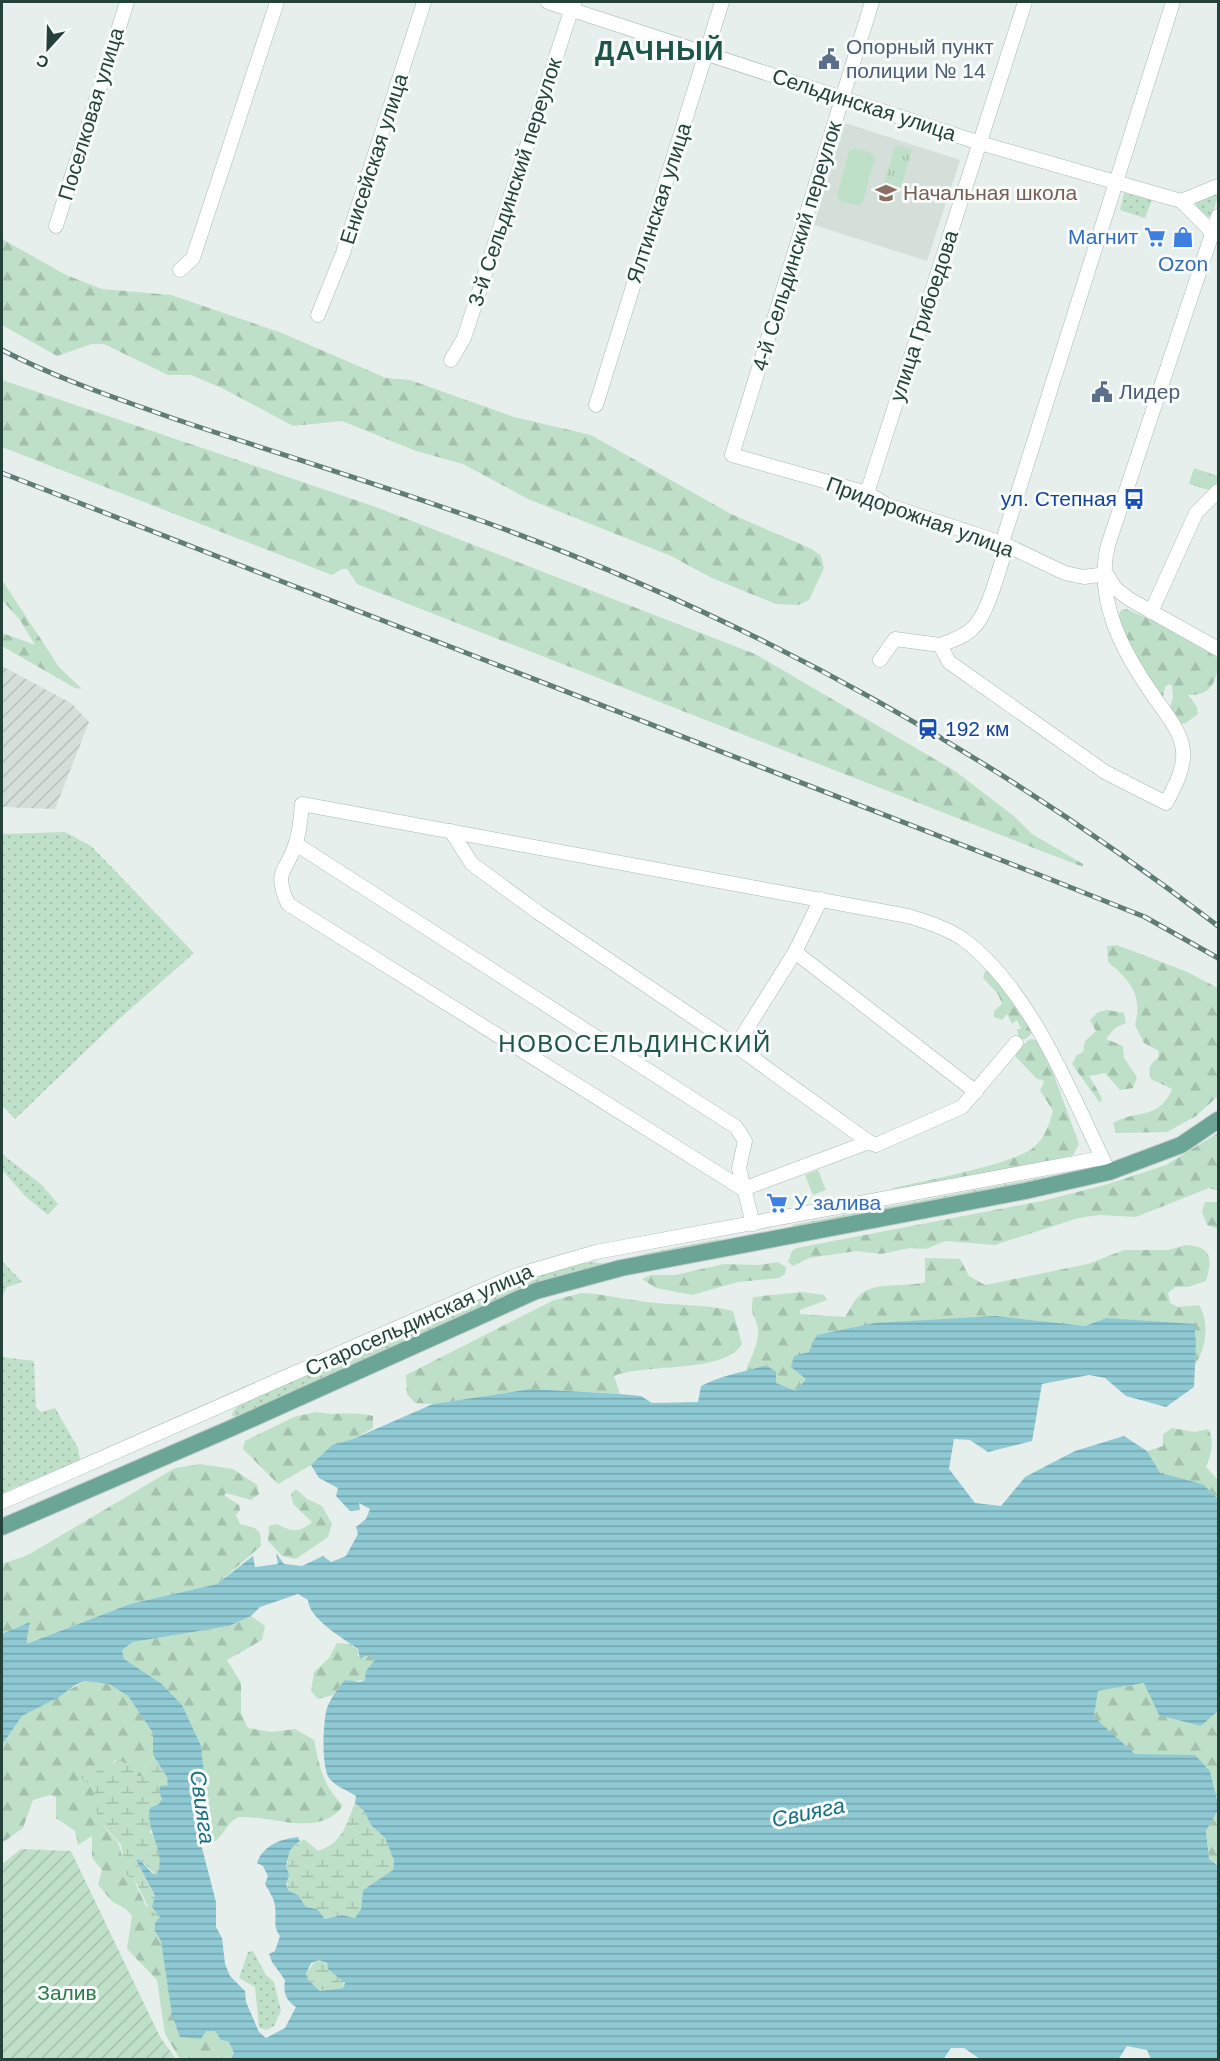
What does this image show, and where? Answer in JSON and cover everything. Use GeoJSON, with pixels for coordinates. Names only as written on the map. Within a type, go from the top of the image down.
{"type":"FeatureCollection","features":[{"type":"Feature","properties":{"kind":"main road","name":"Старосельдинская улица"},"geometry":{"type":"LineString","coordinates":[[2,1527],[227,1430],[536,1291],[621,1268],[1025,1191],[1105,1165],[1181,1145],[1218,1120]]}},
{"type":"Feature","properties":{"kind":"street","name":"Поселковая улица"},"geometry":{"type":"LineString","coordinates":[[56,226],[127,2]]}},
{"type":"Feature","properties":{"kind":"street"},"geometry":{"type":"LineString","coordinates":[[180,270],[193,258],[277,2]]}},
{"type":"Feature","properties":{"kind":"street","name":"Енисейская улица"},"geometry":{"type":"LineString","coordinates":[[318,315],[343,253],[424,2]]}},
{"type":"Feature","properties":{"kind":"street","name":"Сельдинская улица"},"geometry":{"type":"LineString","coordinates":[[548,2],[573,5],[705,53],[980,144],[1181,201],[1213,233]]}},
{"type":"Feature","properties":{"kind":"street","name":"Ялтинская улица"},"geometry":{"type":"LineString","coordinates":[[596,405],[722,2]]}},
{"type":"Feature","properties":{"kind":"street","name":"4-й Сельдинский переулок"},"geometry":{"type":"LineString","coordinates":[[732,455],[872,2]]}},
{"type":"Feature","properties":{"kind":"street","name":"улица Грибоедова"},"geometry":{"type":"LineString","coordinates":[[867,493],[1025,2]]}},
{"type":"Feature","properties":{"kind":"street"},"geometry":{"type":"LineString","coordinates":[[880,660],[895,639],[940,645],[963,636],[974,628],[981,616],[1173,2]]}},
{"type":"Feature","properties":{"kind":"street","name":"3-й Сельдинский переулок"},"geometry":{"type":"LineString","coordinates":[[451,360],[464,338],[573,5]]}},
{"type":"Feature","properties":{"kind":"street"},"geometry":{"type":"LineString","coordinates":[[1181,201],[1218,186]]}},
{"type":"Feature","properties":{"kind":"street"},"geometry":{"type":"LineString","coordinates":[[940,645],[949,662],[1105,772],[1157,801],[1166,802],[1181,768],[1183,751],[1172,722],[1118,639],[1108,604],[1106,574],[1108,545],[1218,216]]}},
{"type":"Feature","properties":{"kind":"street","name":"Придорожная улица"},"geometry":{"type":"LineString","coordinates":[[732,455],[867,493],[887,505],[1005,544],[1065,573],[1084,577],[1106,574]]}},
{"type":"Feature","properties":{"kind":"street"},"geometry":{"type":"LineString","coordinates":[[1151,612],[1196,513],[1218,491]]}},
{"type":"Feature","properties":{"kind":"street"},"geometry":{"type":"LineString","coordinates":[[1106,574],[1115,588],[1151,612],[1218,649]]}},
{"type":"Feature","properties":{"kind":"street"},"geometry":{"type":"LineString","coordinates":[[2,1502],[517,1275],[617,1248],[1105,1165],[1042,1036],[1020,999],[963,939],[936,925],[908,916],[821,899],[302,804],[296,844],[281,872],[282,889],[288,904],[743,1189]]}},
{"type":"Feature","properties":{"kind":"street"},"geometry":{"type":"LineString","coordinates":[[451,831],[472,864],[539,913],[736,1046],[876,1145],[962,1107],[1016,1043]]}},
{"type":"Feature","properties":{"kind":"street"},"geometry":{"type":"LineString","coordinates":[[296,844],[736,1127],[745,1141],[740,1168],[743,1189],[753,1224]]}},
{"type":"Feature","properties":{"kind":"street"},"geometry":{"type":"LineString","coordinates":[[736,1046],[795,952],[821,899]]}},
{"type":"Feature","properties":{"kind":"street"},"geometry":{"type":"LineString","coordinates":[[795,952],[976,1092]]}},
{"type":"Feature","properties":{"kind":"street"},"geometry":{"type":"LineString","coordinates":[[743,1189],[869,1142]]}},
{"type":"Feature","properties":{"kind":"street"},"geometry":{"type":"LineString","coordinates":[[617,1248],[621,1268]]}},
{"type":"Feature","properties":{"kind":"shaded area","name":"Начальная школа"},"geometry":{"type":"Polygon","coordinates":[[[845,123],[960,160],[927,261],[814,225],[845,123]]]}},
{"type":"Feature","properties":{"kind":"shaded area"},"geometry":{"type":"Polygon","coordinates":[[[2,666],[71,703],[89,722],[55,809],[2,807],[2,666]]]}},
{"type":"Feature","properties":{"kind":"green space"},"geometry":{"type":"Polygon","coordinates":[[[896,145],[912,150],[901,187],[884,182],[896,145]]]}},
{"type":"Feature","properties":{"kind":"green space"},"geometry":{"type":"Polygon","coordinates":[[[855,148],[871,153],[875,157],[863,202],[859,206],[840,201],[837,196],[849,151],[855,148]]]}},
{"type":"Feature","properties":{"kind":"green space"},"geometry":{"type":"Polygon","coordinates":[[[1124,193],[1152,200],[1145,218],[1120,210],[1124,193]]]}},
{"type":"Feature","properties":{"kind":"green space"},"geometry":{"type":"Polygon","coordinates":[[[1215,194],[1218,197],[1211,216],[1208,217],[1196,207],[1196,202],[1215,194]]]}},
{"type":"Feature","properties":{"kind":"green space"},"geometry":{"type":"Polygon","coordinates":[[[2,239],[66,275],[102,289],[171,295],[282,333],[386,378],[410,380],[514,417],[591,435],[731,514],[812,549],[821,556],[824,568],[809,600],[798,605],[776,604],[712,578],[671,556],[528,499],[463,464],[416,451],[342,421],[293,426],[224,389],[191,375],[168,375],[104,344],[92,344],[57,356],[2,325],[2,239]]]}},
{"type":"Feature","properties":{"kind":"green space"},"geometry":{"type":"Polygon","coordinates":[[[2,380],[376,507],[755,654],[955,771],[1015,817],[1032,834],[1083,864],[1083,867],[357,584],[347,569],[342,569],[332,575],[2,447],[2,380]]]}},
{"type":"Feature","properties":{"kind":"green space"},"geometry":{"type":"Polygon","coordinates":[[[1194,468],[1218,476],[1215,492],[1189,484],[1194,468]]]}},
{"type":"Feature","properties":{"kind":"green space"},"geometry":{"type":"Polygon","coordinates":[[[2,580],[59,667],[82,689],[75,688],[2,646],[2,633],[35,645],[20,620],[2,600],[2,580]]]}},
{"type":"Feature","properties":{"kind":"green space"},"geometry":{"type":"Polygon","coordinates":[[[1126,609],[1152,620],[1218,658],[1215,680],[1208,690],[1196,695],[1188,695],[1197,707],[1198,714],[1186,723],[1179,724],[1169,710],[1173,698],[1172,686],[1169,684],[1165,687],[1162,702],[1134,662],[1137,655],[1134,650],[1124,645],[1117,621],[1121,610],[1126,609]]]}},
{"type":"Feature","properties":{"kind":"green space"},"geometry":{"type":"Polygon","coordinates":[[[65,832],[91,846],[194,953],[118,1020],[15,1119],[2,1105],[2,834],[65,832]]]}},
{"type":"Feature","properties":{"kind":"green space"},"geometry":{"type":"Polygon","coordinates":[[[1117,945],[1185,971],[1218,988],[1218,1096],[1196,1116],[1167,1132],[1116,1133],[1113,1123],[1161,1106],[1172,1089],[1151,1079],[1150,1067],[1158,1058],[1159,1051],[1144,1043],[1135,1025],[1137,1005],[1133,989],[1123,975],[1108,962],[1107,946],[1117,945]]]}},
{"type":"Feature","properties":{"kind":"green space"},"geometry":{"type":"Polygon","coordinates":[[[990,970],[1028,1024],[1032,1033],[1026,1039],[1019,1039],[1017,1029],[1021,1029],[1017,1020],[1012,1024],[1007,1014],[1002,1020],[994,1017],[994,1011],[1002,1004],[998,994],[983,978],[985,971],[990,970]]]}},
{"type":"Feature","properties":{"kind":"green space"},"geometry":{"type":"Polygon","coordinates":[[[1107,1010],[1124,1013],[1126,1023],[1115,1028],[1106,1039],[1123,1046],[1124,1058],[1137,1077],[1133,1088],[1120,1090],[1105,1073],[1089,1076],[1102,1098],[1100,1103],[1072,1064],[1077,1055],[1083,1052],[1085,1041],[1096,1031],[1090,1020],[1098,1012],[1107,1010]]]}},
{"type":"Feature","properties":{"kind":"green space"},"geometry":{"type":"Polygon","coordinates":[[[1030,1039],[1036,1040],[1044,1048],[1079,1144],[1073,1155],[1062,1161],[895,1192],[893,1188],[1007,1160],[1033,1148],[1041,1140],[1053,1111],[1040,1090],[1044,1083],[1043,1080],[1037,1079],[1016,1057],[1016,1051],[1030,1039]]]}},
{"type":"Feature","properties":{"kind":"green space"},"geometry":{"type":"Polygon","coordinates":[[[1218,1133],[1218,1191],[1209,1188],[1136,1217],[1099,1215],[1078,1218],[995,1245],[945,1241],[926,1249],[910,1248],[881,1254],[856,1251],[809,1258],[793,1266],[788,1262],[792,1251],[797,1248],[1042,1201],[1105,1185],[1166,1165],[1218,1133]]]}},
{"type":"Feature","properties":{"kind":"green space"},"geometry":{"type":"Polygon","coordinates":[[[2,1154],[42,1185],[58,1204],[48,1215],[26,1197],[2,1170],[2,1154]]]}},
{"type":"Feature","properties":{"kind":"green space"},"geometry":{"type":"Polygon","coordinates":[[[818,1170],[826,1190],[813,1195],[805,1175],[818,1170]]]}},
{"type":"Feature","properties":{"kind":"green space"},"geometry":{"type":"Polygon","coordinates":[[[1059,1176],[794,1232],[792,1225],[1059,1176]]]}},
{"type":"Feature","properties":{"kind":"green space"},"geometry":{"type":"Polygon","coordinates":[[[1205,1202],[1218,1202],[1218,1229],[1207,1225],[1202,1212],[1205,1202]]]}},
{"type":"Feature","properties":{"kind":"green space"},"geometry":{"type":"Polygon","coordinates":[[[719,1239],[720,1246],[637,1258],[643,1254],[719,1239]]]}},
{"type":"Feature","properties":{"kind":"green space"},"geometry":{"type":"Polygon","coordinates":[[[1186,1245],[1206,1251],[1209,1260],[1206,1281],[1188,1287],[1175,1287],[1168,1293],[1170,1303],[1178,1307],[1199,1305],[1205,1320],[1204,1343],[1195,1365],[1196,1343],[1106,1318],[1085,1326],[996,1316],[806,1379],[796,1391],[745,1372],[758,1335],[752,1309],[753,1297],[802,1292],[824,1295],[827,1300],[800,1310],[800,1314],[845,1317],[856,1299],[867,1290],[875,1287],[925,1282],[925,1258],[960,1259],[969,1276],[985,1285],[1088,1264],[1124,1250],[1169,1250],[1186,1245]]]}},
{"type":"Feature","properties":{"kind":"green space"},"geometry":{"type":"Polygon","coordinates":[[[2,1261],[22,1282],[7,1287],[2,1297],[2,1261]]]}},
{"type":"Feature","properties":{"kind":"green space"},"geometry":{"type":"Polygon","coordinates":[[[594,1262],[604,1264],[236,1417],[232,1416],[233,1411],[239,1405],[513,1284],[571,1265],[594,1262]]]}},
{"type":"Feature","properties":{"kind":"green space"},"geometry":{"type":"Polygon","coordinates":[[[778,1262],[786,1267],[785,1274],[779,1278],[738,1282],[692,1295],[656,1288],[642,1279],[651,1275],[675,1275],[724,1264],[759,1265],[778,1262]]]}},
{"type":"Feature","properties":{"kind":"green space"},"geometry":{"type":"Polygon","coordinates":[[[582,1293],[733,1311],[742,1344],[733,1353],[719,1360],[628,1372],[614,1376],[620,1394],[531,1389],[433,1404],[415,1403],[407,1394],[406,1375],[554,1300],[582,1293]]]}},
{"type":"Feature","properties":{"kind":"green space"},"geometry":{"type":"Polygon","coordinates":[[[2,1357],[34,1361],[36,1407],[41,1412],[55,1408],[78,1448],[80,1460],[2,1493],[2,1357]]]}},
{"type":"Feature","properties":{"kind":"green space"},"geometry":{"type":"Polygon","coordinates":[[[316,1412],[373,1416],[373,1428],[353,1439],[332,1445],[311,1465],[278,1484],[243,1449],[245,1441],[294,1417],[316,1412]]]}},
{"type":"Feature","properties":{"kind":"green space"},"geometry":{"type":"Polygon","coordinates":[[[1172,1428],[1195,1432],[1208,1429],[1212,1448],[1206,1467],[1218,1480],[1218,1499],[1203,1484],[1159,1473],[1147,1451],[1163,1446],[1163,1434],[1172,1428]]]}},
{"type":"Feature","properties":{"kind":"green space"},"geometry":{"type":"Polygon","coordinates":[[[200,1464],[233,1469],[257,1485],[259,1494],[251,1500],[226,1493],[224,1495],[239,1505],[240,1510],[236,1515],[240,1524],[255,1528],[260,1533],[261,1546],[217,1584],[130,1604],[25,1644],[30,1622],[2,1634],[2,1564],[28,1555],[175,1468],[200,1464]]]}},
{"type":"Feature","properties":{"kind":"green space"},"geometry":{"type":"Polygon","coordinates":[[[296,1489],[307,1499],[322,1506],[332,1524],[328,1537],[296,1559],[282,1556],[268,1541],[269,1526],[277,1524],[287,1529],[299,1530],[312,1522],[293,1504],[291,1494],[296,1489]]]}},
{"type":"Feature","properties":{"kind":"green space"},"geometry":{"type":"Polygon","coordinates":[[[251,1616],[265,1626],[262,1640],[227,1660],[241,1683],[241,1713],[248,1728],[272,1732],[295,1729],[314,1740],[326,1783],[343,1805],[334,1815],[322,1821],[309,1823],[239,1817],[233,1820],[215,1841],[201,1844],[202,1824],[198,1803],[204,1773],[182,1705],[162,1684],[124,1659],[122,1650],[133,1642],[229,1626],[251,1616]]]}},
{"type":"Feature","properties":{"kind":"green space"},"geometry":{"type":"Polygon","coordinates":[[[337,1643],[350,1644],[358,1650],[358,1656],[365,1658],[369,1655],[375,1660],[367,1671],[365,1680],[343,1682],[333,1695],[318,1699],[311,1691],[314,1672],[329,1658],[337,1643]]]}},
{"type":"Feature","properties":{"kind":"green space"},"geometry":{"type":"Polygon","coordinates":[[[85,1681],[109,1684],[128,1696],[153,1733],[153,1755],[144,1777],[136,1776],[128,1764],[115,1760],[103,1770],[95,1773],[88,1772],[90,1783],[95,1792],[96,1806],[101,1821],[119,1845],[146,1906],[160,1917],[155,1931],[161,1941],[167,1976],[206,2030],[215,2031],[221,2040],[229,2042],[234,2053],[230,2059],[180,2059],[165,2034],[157,1980],[127,1949],[132,1916],[126,1909],[113,1902],[98,1885],[102,1870],[92,1858],[92,1836],[78,1845],[75,1831],[56,1818],[56,1797],[50,1795],[33,1800],[23,1828],[2,1843],[2,1745],[22,1716],[85,1681]]]}},
{"type":"Feature","properties":{"kind":"green space"},"geometry":{"type":"Polygon","coordinates":[[[1144,1683],[1201,1726],[1218,1711],[1218,1804],[1210,1771],[1195,1756],[1135,1754],[1094,1718],[1098,1691],[1144,1683]]]}},
{"type":"Feature","properties":{"kind":"green space"},"geometry":{"type":"Polygon","coordinates":[[[153,1755],[167,1777],[168,1785],[160,1786],[159,1792],[162,1799],[150,1832],[160,1852],[157,1876],[139,1859],[136,1860],[155,1897],[160,1917],[150,1911],[137,1884],[126,1874],[121,1845],[101,1822],[94,1807],[95,1792],[90,1783],[83,1781],[78,1771],[79,1763],[93,1773],[119,1760],[131,1766],[136,1776],[144,1777],[153,1755]]]}},
{"type":"Feature","properties":{"kind":"green space"},"geometry":{"type":"Polygon","coordinates":[[[355,1803],[364,1811],[371,1825],[385,1838],[394,1860],[393,1870],[363,1890],[361,1909],[355,1918],[342,1915],[325,1919],[317,1909],[306,1907],[298,1895],[289,1891],[286,1876],[290,1850],[304,1839],[318,1851],[333,1843],[346,1825],[355,1803]]]}},
{"type":"Feature","properties":{"kind":"green space"},"geometry":{"type":"Polygon","coordinates":[[[1218,1810],[1218,1866],[1209,1859],[1206,1831],[1218,1810]]]}},
{"type":"Feature","properties":{"kind":"green space","name":"Залив"},"geometry":{"type":"Polygon","coordinates":[[[21,1849],[71,1851],[160,2037],[176,2059],[2,2059],[2,1864],[21,1849]]]}},
{"type":"Feature","properties":{"kind":"green space"},"geometry":{"type":"Polygon","coordinates":[[[253,1951],[266,1975],[274,1982],[281,2011],[274,2026],[267,2030],[259,2028],[255,1987],[239,1978],[248,1952],[253,1951]]]}},
{"type":"Feature","properties":{"kind":"green space"},"geometry":{"type":"Polygon","coordinates":[[[316,1960],[322,1960],[344,1982],[343,1988],[320,1991],[308,1980],[306,1974],[316,1960]]]}},
{"type":"Feature","properties":{"kind":"water","name":"Свияга"},"geometry":{"type":"Polygon","coordinates":[[[996,1316],[1085,1326],[1106,1318],[1194,1324],[1196,1343],[1194,1387],[1166,1407],[1126,1396],[1105,1378],[1089,1375],[1042,1384],[1032,1441],[988,1452],[970,1440],[954,1439],[949,1469],[975,1503],[1001,1506],[1025,1477],[1075,1451],[1124,1436],[1147,1451],[1160,1473],[1203,1484],[1218,1499],[1218,1711],[1201,1726],[1159,1715],[1144,1683],[1098,1691],[1094,1717],[1135,1754],[1195,1755],[1210,1771],[1218,1804],[1218,1810],[1206,1831],[1209,1859],[1218,1866],[1218,2059],[1151,2059],[1147,2050],[1127,2046],[1118,2060],[980,2059],[964,2048],[951,2048],[943,2060],[230,2060],[234,2053],[229,2042],[221,2040],[215,2031],[206,2031],[201,2039],[180,2037],[172,2015],[161,1941],[155,1931],[155,1923],[160,1917],[152,1907],[155,1896],[136,1860],[139,1859],[152,1873],[157,1875],[159,1858],[150,1826],[150,1808],[159,1804],[162,1799],[159,1792],[160,1786],[168,1785],[167,1777],[153,1755],[153,1733],[128,1696],[109,1684],[85,1681],[22,1716],[2,1745],[2,1634],[30,1622],[26,1644],[130,1604],[217,1584],[253,1556],[255,1567],[278,1564],[276,1553],[284,1564],[302,1566],[323,1556],[331,1562],[346,1556],[358,1534],[356,1527],[366,1519],[370,1509],[359,1503],[360,1510],[350,1511],[336,1496],[338,1488],[319,1478],[311,1465],[332,1445],[353,1439],[433,1404],[531,1389],[641,1396],[652,1403],[698,1402],[701,1386],[725,1376],[766,1365],[776,1372],[776,1383],[796,1391],[806,1379],[791,1367],[794,1356],[809,1352],[817,1335],[875,1323],[996,1316]],[[298,1594],[260,1607],[251,1616],[229,1626],[133,1642],[122,1650],[124,1659],[162,1684],[182,1705],[201,1746],[204,1773],[198,1803],[202,1824],[201,1844],[216,1902],[216,1927],[222,1938],[225,1964],[230,1976],[245,1991],[246,2002],[259,2032],[266,2038],[285,2028],[296,2007],[286,1996],[285,1980],[269,1954],[275,1951],[280,1936],[275,1925],[274,1903],[265,1884],[268,1876],[263,1866],[257,1863],[260,1857],[273,1844],[298,1837],[300,1841],[290,1850],[286,1866],[289,1875],[286,1884],[289,1891],[298,1895],[306,1907],[317,1909],[325,1919],[342,1915],[355,1918],[361,1909],[363,1890],[393,1870],[394,1860],[385,1838],[371,1825],[364,1811],[355,1803],[356,1796],[329,1778],[324,1754],[324,1723],[327,1708],[345,1680],[360,1682],[365,1680],[366,1671],[375,1660],[369,1655],[360,1659],[358,1649],[320,1621],[308,1600],[298,1594]],[[319,1960],[311,1963],[306,1974],[308,1980],[320,1991],[343,1988],[345,1983],[328,1969],[327,1963],[319,1960]]]}},
{"type":"Feature","properties":{"kind":"railway"},"geometry":{"type":"LineString","coordinates":[[2,350],[66,379],[133,404],[482,521],[581,559],[677,600],[773,646],[866,695],[957,748],[1046,804],[1133,863],[1218,926]]}},
{"type":"Feature","properties":{"kind":"railway"},"geometry":{"type":"LineString","coordinates":[[2,473],[1145,917],[1218,958]]}},
{"type":"Feature","properties":{"kind":"place","name":"Опорный пункт полиции № 14"},"geometry":{"type":"Point","coordinates":[829,59]}},
{"type":"Feature","properties":{"kind":"place","name":"Начальная школа"},"geometry":{"type":"Point","coordinates":[886,193]}},
{"type":"Feature","properties":{"kind":"place","name":"Магнит"},"geometry":{"type":"Point","coordinates":[1155,237]}},
{"type":"Feature","properties":{"kind":"place","name":"Ozon"},"geometry":{"type":"Point","coordinates":[1183,237]}},
{"type":"Feature","properties":{"kind":"place","name":"Лидер"},"geometry":{"type":"Point","coordinates":[1102,392]}},
{"type":"Feature","properties":{"kind":"place","name":"ул. Степная"},"geometry":{"type":"Point","coordinates":[1134,499]}},
{"type":"Feature","properties":{"kind":"place","name":"192 км"},"geometry":{"type":"Point","coordinates":[928,729]}},
{"type":"Feature","properties":{"kind":"place","name":"У залива"},"geometry":{"type":"Point","coordinates":[777,1203]}},
{"type":"Feature","properties":{"kind":"district","name":"ДАЧНЫЙ"},"geometry":{"type":"Point","coordinates":[660,51]}},
{"type":"Feature","properties":{"kind":"district","name":"НОВОСЕЛЬДИНСКИЙ"},"geometry":{"type":"Point","coordinates":[635,1044]}}]}
